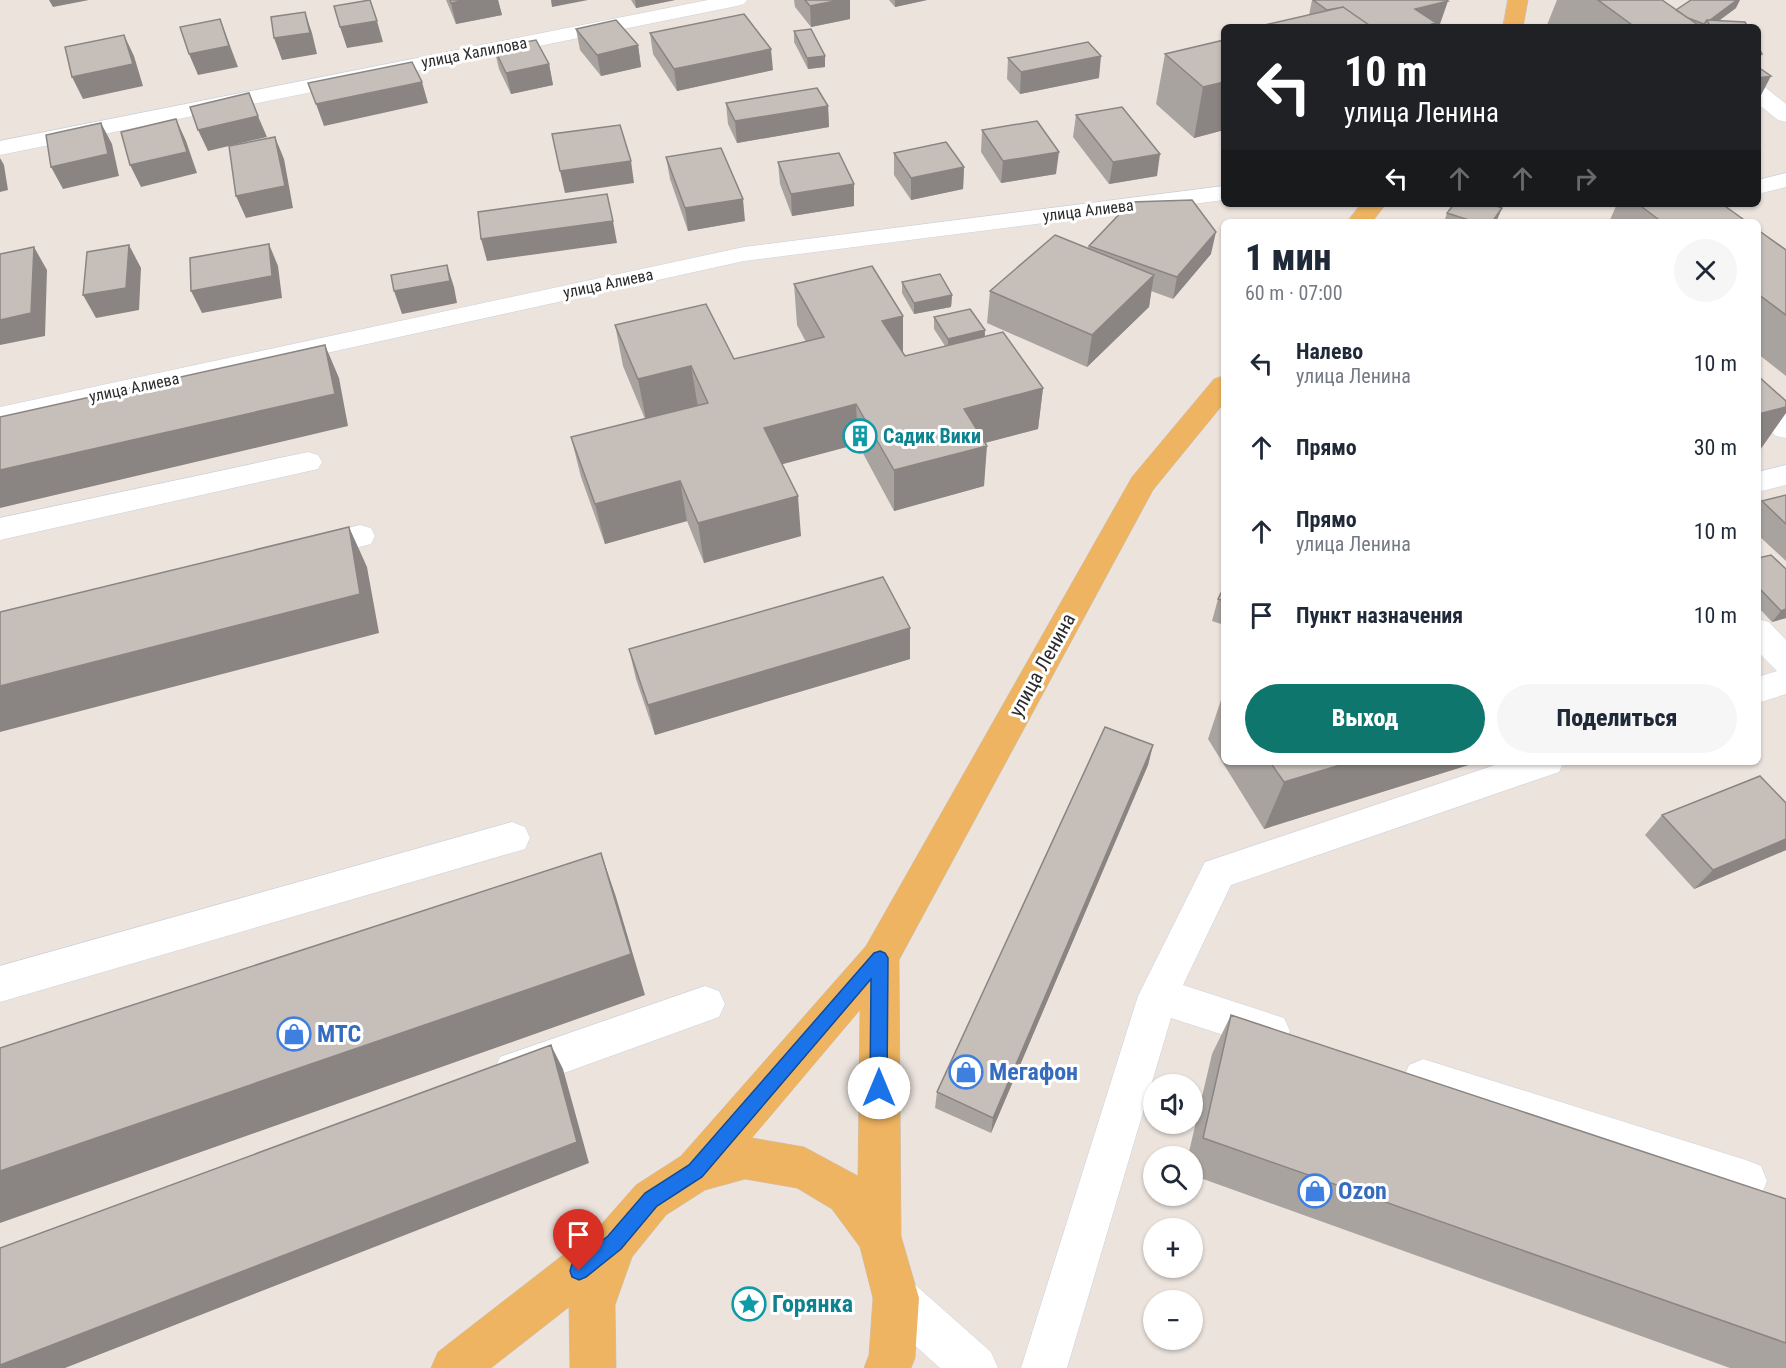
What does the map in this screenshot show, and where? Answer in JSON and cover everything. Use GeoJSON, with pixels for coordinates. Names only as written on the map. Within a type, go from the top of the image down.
{"type":"FeatureCollection","features":[{"type":"Feature","properties":{"kind":"main road"},"geometry":{"type":"LineString","coordinates":[[1514,24],[1518,0]]}},
{"type":"Feature","properties":{"kind":"main road"},"geometry":{"type":"LineString","coordinates":[[1362,219],[1372,207]]}},
{"type":"Feature","properties":{"kind":"main road","name":"улица Ленина"},"geometry":{"type":"LineString","coordinates":[[696,1171],[880,958],[1142,484],[1221,389]]}},
{"type":"Feature","properties":{"kind":"main road","name":"улица Ленина"},"geometry":{"type":"LineString","coordinates":[[879,1236],[880,958]]}},
{"type":"Feature","properties":{"kind":"main road"},"geometry":{"type":"LineString","coordinates":[[454,1368],[615,1243],[651,1200],[696,1171],[745,1158],[804,1168],[847,1194],[879,1236],[896,1298],[891,1358],[887,1368]]}},
{"type":"Feature","properties":{"kind":"main road"},"geometry":{"type":"LineString","coordinates":[[593,1368],[592,1305],[615,1243]]}},
{"type":"Feature","properties":{"kind":"street","name":"улица Халилова"},"geometry":{"type":"LineString","coordinates":[[0,148],[737,0]]}},
{"type":"Feature","properties":{"kind":"street"},"geometry":{"type":"LineString","coordinates":[[1761,95],[1786,115]]}},
{"type":"Feature","properties":{"kind":"street"},"geometry":{"type":"LineString","coordinates":[[1761,185],[1786,180]]}},
{"type":"Feature","properties":{"kind":"street","name":"улица Алиева"},"geometry":{"type":"LineString","coordinates":[[0,416],[744,254],[1221,193]]}},
{"type":"Feature","properties":{"kind":"street"},"geometry":{"type":"LineString","coordinates":[[1763,410],[1786,429]]}},
{"type":"Feature","properties":{"kind":"street"},"geometry":{"type":"LineString","coordinates":[[0,529],[308,462]]}},
{"type":"Feature","properties":{"kind":"street"},"geometry":{"type":"LineString","coordinates":[[1761,481],[1786,475]]}},
{"type":"Feature","properties":{"kind":"street"},"geometry":{"type":"LineString","coordinates":[[279,556],[360,536]]}},
{"type":"Feature","properties":{"kind":"street"},"geometry":{"type":"LineString","coordinates":[[1761,634],[1786,661]]}},
{"type":"Feature","properties":{"kind":"street"},"geometry":{"type":"LineString","coordinates":[[1761,689],[1786,681]]}},
{"type":"Feature","properties":{"kind":"street"},"geometry":{"type":"LineString","coordinates":[[1044,1368],[1158,996],[1218,873],[1538,765]]}},
{"type":"Feature","properties":{"kind":"street"},"geometry":{"type":"LineString","coordinates":[[0,984],[512,838]]}},
{"type":"Feature","properties":{"kind":"street"},"geometry":{"type":"LineString","coordinates":[[1158,996],[1305,1042]]}},
{"type":"Feature","properties":{"kind":"street"},"geometry":{"type":"LineString","coordinates":[[482,1083],[705,1004]]}},
{"type":"Feature","properties":{"kind":"street"},"geometry":{"type":"LineString","coordinates":[[1384,1067],[1746,1181]]}},
{"type":"Feature","properties":{"kind":"street"},"geometry":{"type":"LineString","coordinates":[[896,1298],[975,1368]]}},
{"type":"Feature","properties":{"kind":"building"},"geometry":{"type":"Polygon","coordinates":[[[370,0],[377,21],[340,27],[334,6],[370,0]]]}},
{"type":"Feature","properties":{"kind":"building"},"geometry":{"type":"Polygon","coordinates":[[[450,0],[466,0],[451,3],[450,0]]]}},
{"type":"Feature","properties":{"kind":"building"},"geometry":{"type":"Polygon","coordinates":[[[805,0],[840,0],[810,6],[805,0]]]}},
{"type":"Feature","properties":{"kind":"building"},"geometry":{"type":"Polygon","coordinates":[[[1313,0],[1448,1],[1415,9],[1436,23],[1432,24],[1368,24],[1343,7],[1327,10],[1313,0]]]}},
{"type":"Feature","properties":{"kind":"building"},"geometry":{"type":"Polygon","coordinates":[[[1598,0],[1662,0],[1697,24],[1631,24],[1598,0]]]}},
{"type":"Feature","properties":{"kind":"building"},"geometry":{"type":"Polygon","coordinates":[[[1691,0],[1737,0],[1704,24],[1676,10],[1691,0]]]}},
{"type":"Feature","properties":{"kind":"building"},"geometry":{"type":"Polygon","coordinates":[[[1343,7],[1368,24],[1269,24],[1343,7]]]}},
{"type":"Feature","properties":{"kind":"building"},"geometry":{"type":"Polygon","coordinates":[[[305,12],[310,33],[274,38],[271,17],[305,12]]]}},
{"type":"Feature","properties":{"kind":"building"},"geometry":{"type":"Polygon","coordinates":[[[744,14],[771,49],[674,69],[650,33],[744,14]]]}},
{"type":"Feature","properties":{"kind":"building"},"geometry":{"type":"Polygon","coordinates":[[[220,19],[229,46],[189,54],[180,27],[220,19]]]}},
{"type":"Feature","properties":{"kind":"building"},"geometry":{"type":"Polygon","coordinates":[[[616,20],[638,45],[597,55],[576,29],[616,20]]]}},
{"type":"Feature","properties":{"kind":"building"},"geometry":{"type":"Polygon","coordinates":[[[1707,20],[1745,22],[1746,24],[1709,24],[1707,20]]]}},
{"type":"Feature","properties":{"kind":"building"},"geometry":{"type":"Polygon","coordinates":[[[811,29],[825,56],[807,58],[794,31],[811,29]]]}},
{"type":"Feature","properties":{"kind":"building"},"geometry":{"type":"Polygon","coordinates":[[[124,35],[133,64],[72,77],[65,47],[124,35]]]}},
{"type":"Feature","properties":{"kind":"building"},"geometry":{"type":"Polygon","coordinates":[[[536,40],[549,64],[506,73],[494,48],[536,40]]]}},
{"type":"Feature","properties":{"kind":"building"},"geometry":{"type":"Polygon","coordinates":[[[1221,41],[1221,83],[1203,87],[1165,54],[1221,41]]]}},
{"type":"Feature","properties":{"kind":"building"},"geometry":{"type":"Polygon","coordinates":[[[1088,42],[1101,56],[1021,72],[1008,58],[1088,42]]]}},
{"type":"Feature","properties":{"kind":"building"},"geometry":{"type":"Polygon","coordinates":[[[412,62],[422,82],[316,104],[308,83],[412,62]]]}},
{"type":"Feature","properties":{"kind":"building"},"geometry":{"type":"Polygon","coordinates":[[[1761,69],[1771,76],[1761,78],[1761,69]]]}},
{"type":"Feature","properties":{"kind":"building"},"geometry":{"type":"Polygon","coordinates":[[[817,88],[828,106],[735,121],[726,103],[817,88]]]}},
{"type":"Feature","properties":{"kind":"building"},"geometry":{"type":"Polygon","coordinates":[[[249,93],[258,116],[198,130],[190,107],[249,93]]]}},
{"type":"Feature","properties":{"kind":"building"},"geometry":{"type":"Polygon","coordinates":[[[1122,107],[1160,154],[1113,162],[1076,115],[1122,107]]]}},
{"type":"Feature","properties":{"kind":"building"},"geometry":{"type":"Polygon","coordinates":[[[176,119],[187,152],[130,165],[121,132],[176,119]]]}},
{"type":"Feature","properties":{"kind":"building"},"geometry":{"type":"Polygon","coordinates":[[[1037,121],[1059,152],[1003,161],[982,130],[1037,121]]]}},
{"type":"Feature","properties":{"kind":"building"},"geometry":{"type":"Polygon","coordinates":[[[101,123],[108,154],[51,167],[46,135],[101,123]]]}},
{"type":"Feature","properties":{"kind":"building"},"geometry":{"type":"Polygon","coordinates":[[[620,125],[631,161],[560,171],[552,134],[620,125]]]}},
{"type":"Feature","properties":{"kind":"building"},"geometry":{"type":"Polygon","coordinates":[[[275,137],[285,186],[236,196],[229,146],[275,137]]]}},
{"type":"Feature","properties":{"kind":"building"},"geometry":{"type":"Polygon","coordinates":[[[946,142],[964,167],[911,178],[894,153],[946,142]]]}},
{"type":"Feature","properties":{"kind":"building"},"geometry":{"type":"Polygon","coordinates":[[[721,148],[743,199],[685,208],[666,157],[721,148]]]}},
{"type":"Feature","properties":{"kind":"building"},"geometry":{"type":"Polygon","coordinates":[[[839,153],[854,184],[791,194],[778,162],[839,153]]]}},
{"type":"Feature","properties":{"kind":"building"},"geometry":{"type":"Polygon","coordinates":[[[607,194],[613,221],[481,239],[478,212],[607,194]]]}},
{"type":"Feature","properties":{"kind":"building"},"geometry":{"type":"Polygon","coordinates":[[[1192,200],[1216,232],[1177,277],[1089,246],[1131,202],[1192,200]]]}},
{"type":"Feature","properties":{"kind":"building"},"geometry":{"type":"Polygon","coordinates":[[[1452,207],[1502,208],[1494,219],[1466,219],[1447,213],[1452,207]]]}},
{"type":"Feature","properties":{"kind":"building"},"geometry":{"type":"Polygon","coordinates":[[[1642,207],[1726,207],[1743,219],[1658,219],[1642,207]]]}},
{"type":"Feature","properties":{"kind":"building"},"geometry":{"type":"Polygon","coordinates":[[[1761,232],[1786,250],[1786,315],[1761,296],[1761,232]]]}},
{"type":"Feature","properties":{"kind":"building"},"geometry":{"type":"Polygon","coordinates":[[[1055,235],[1154,275],[1092,335],[990,291],[1055,235]]]}},
{"type":"Feature","properties":{"kind":"building"},"geometry":{"type":"Polygon","coordinates":[[[269,244],[272,276],[191,291],[190,258],[269,244]]]}},
{"type":"Feature","properties":{"kind":"building"},"geometry":{"type":"Polygon","coordinates":[[[129,245],[126,288],[83,295],[87,252],[129,245]]]}},
{"type":"Feature","properties":{"kind":"building"},"geometry":{"type":"Polygon","coordinates":[[[34,247],[31,313],[0,320],[0,254],[34,247]]]}},
{"type":"Feature","properties":{"kind":"building"},"geometry":{"type":"Polygon","coordinates":[[[447,265],[450,281],[394,291],[391,275],[447,265]]]}},
{"type":"Feature","properties":{"kind":"building"},"geometry":{"type":"Polygon","coordinates":[[[872,266],[903,316],[882,321],[905,356],[1003,332],[1043,388],[964,409],[987,446],[894,470],[856,404],[764,428],[798,496],[698,523],[680,481],[595,504],[571,437],[708,403],[691,366],[638,379],[615,325],[706,304],[734,359],[824,337],[794,284],[872,266]]]}},
{"type":"Feature","properties":{"kind":"building"},"geometry":{"type":"Polygon","coordinates":[[[940,274],[952,295],[914,303],[902,282],[940,274]]]}},
{"type":"Feature","properties":{"kind":"building"},"geometry":{"type":"Polygon","coordinates":[[[970,309],[985,330],[948,339],[934,317],[970,309]]]}},
{"type":"Feature","properties":{"kind":"building"},"geometry":{"type":"Polygon","coordinates":[[[325,345],[335,394],[0,470],[0,417],[325,345]]]}},
{"type":"Feature","properties":{"kind":"building"},"geometry":{"type":"Polygon","coordinates":[[[1761,379],[1786,401],[1786,407],[1761,413],[1761,379]]]}},
{"type":"Feature","properties":{"kind":"building"},"geometry":{"type":"Polygon","coordinates":[[[1786,495],[1786,524],[1762,501],[1786,495]]]}},
{"type":"Feature","properties":{"kind":"building"},"geometry":{"type":"Polygon","coordinates":[[[349,527],[360,594],[0,686],[0,612],[349,527]]]}},
{"type":"Feature","properties":{"kind":"building"},"geometry":{"type":"Polygon","coordinates":[[[1771,555],[1786,569],[1786,609],[1781,611],[1761,590],[1761,557],[1771,555]]]}},
{"type":"Feature","properties":{"kind":"building"},"geometry":{"type":"Polygon","coordinates":[[[883,577],[910,628],[648,705],[629,649],[883,577]]]}},
{"type":"Feature","properties":{"kind":"building"},"geometry":{"type":"Polygon","coordinates":[[[1105,727],[1153,745],[993,1118],[937,1092],[1105,727]]]}},
{"type":"Feature","properties":{"kind":"building"},"geometry":{"type":"Polygon","coordinates":[[[1272,765],[1340,765],[1284,782],[1272,765]]]}},
{"type":"Feature","properties":{"kind":"building"},"geometry":{"type":"Polygon","coordinates":[[[1760,776],[1786,803],[1786,839],[1713,870],[1662,815],[1760,776]]]}},
{"type":"Feature","properties":{"kind":"building"},"geometry":{"type":"Polygon","coordinates":[[[601,853],[631,954],[0,1171],[0,1048],[601,853]]]}},
{"type":"Feature","properties":{"kind":"building"},"geometry":{"type":"Polygon","coordinates":[[[1231,1015],[1786,1199],[1786,1343],[1203,1138],[1231,1015]]]}},
{"type":"Feature","properties":{"kind":"building"},"geometry":{"type":"Polygon","coordinates":[[[551,1045],[577,1142],[0,1365],[0,1248],[551,1045]]]}},
{"type":"Feature","properties":{"kind":"place","name":"Садик Вики"},"geometry":{"type":"Point","coordinates":[860,436]}},
{"type":"Feature","properties":{"kind":"place","name":"МТС"},"geometry":{"type":"Point","coordinates":[294,1034]}},
{"type":"Feature","properties":{"kind":"place","name":"Мегафон"},"geometry":{"type":"Point","coordinates":[966,1072]}},
{"type":"Feature","properties":{"kind":"place","name":"Ozon"},"geometry":{"type":"Point","coordinates":[1315,1191]}},
{"type":"Feature","properties":{"kind":"place","name":"Горянка"},"geometry":{"type":"Point","coordinates":[749,1304]}},
{"type":"Feature","properties":{"kind":"route"},"geometry":{"type":"LineString","coordinates":[[579,1271],[615,1243],[651,1200],[696,1171],[880,958],[879,1088]]}}]}
